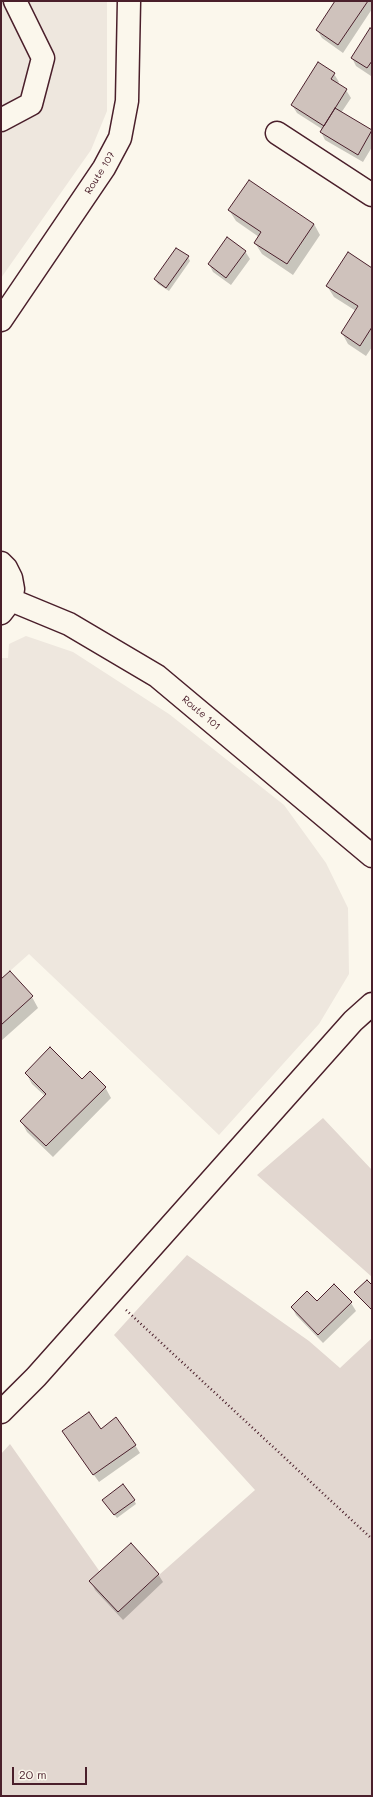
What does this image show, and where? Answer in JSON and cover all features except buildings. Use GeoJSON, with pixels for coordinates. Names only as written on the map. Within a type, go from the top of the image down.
{"type":"FeatureCollection","features":[{"type":"Feature","properties":{"kind":"street"},"geometry":{"type":"LineString","coordinates":[[1,120],[31,104],[43,58],[15,1]]}},
{"type":"Feature","properties":{"kind":"street","name":"Route 107"},"geometry":{"type":"LineString","coordinates":[[1,320],[104,168],[120,138],[127,100],[129,1]]}},
{"type":"Feature","properties":{"kind":"street"},"geometry":{"type":"LineString","coordinates":[[277,133],[372,195]]}},
{"type":"Feature","properties":{"kind":"street"},"geometry":{"type":"LineString","coordinates":[[1,563],[6,568],[11,578],[13,589],[6,606]]}},
{"type":"Feature","properties":{"kind":"street","name":"Route 101"},"geometry":{"type":"LineString","coordinates":[[6,606],[69,624],[157,676],[372,856]]}},
{"type":"Feature","properties":{"kind":"street"},"geometry":{"type":"LineString","coordinates":[[1,1412],[36,1377],[353,1021],[372,1004]]}},
{"type":"Feature","properties":{"kind":"path"},"geometry":{"type":"LineString","coordinates":[[110,1294],[372,1539]]}},
{"type":"Feature","properties":{"kind":"shaded area"},"geometry":{"type":"Polygon","coordinates":[[[1,1],[107,1],[107,111],[91,150],[1,278],[1,1]]]}},
{"type":"Feature","properties":{"kind":"shaded area"},"geometry":{"type":"Polygon","coordinates":[[[26,636],[73,652],[169,714],[284,805],[326,863],[348,908],[349,974],[319,1024],[219,1135],[29,954],[1,979],[1,658],[8,658],[9,644],[26,636]]]}},
{"type":"Feature","properties":{"kind":"shaded area"},"geometry":{"type":"Polygon","coordinates":[[[323,1118],[372,1170],[372,1277],[257,1175],[323,1118]]]}},
{"type":"Feature","properties":{"kind":"shaded area"},"geometry":{"type":"Polygon","coordinates":[[[187,1255],[309,1341],[340,1368],[372,1338],[372,1796],[1,1796],[1,1454],[10,1444],[124,1606],[255,1490],[114,1335],[187,1255]]]}}]}
